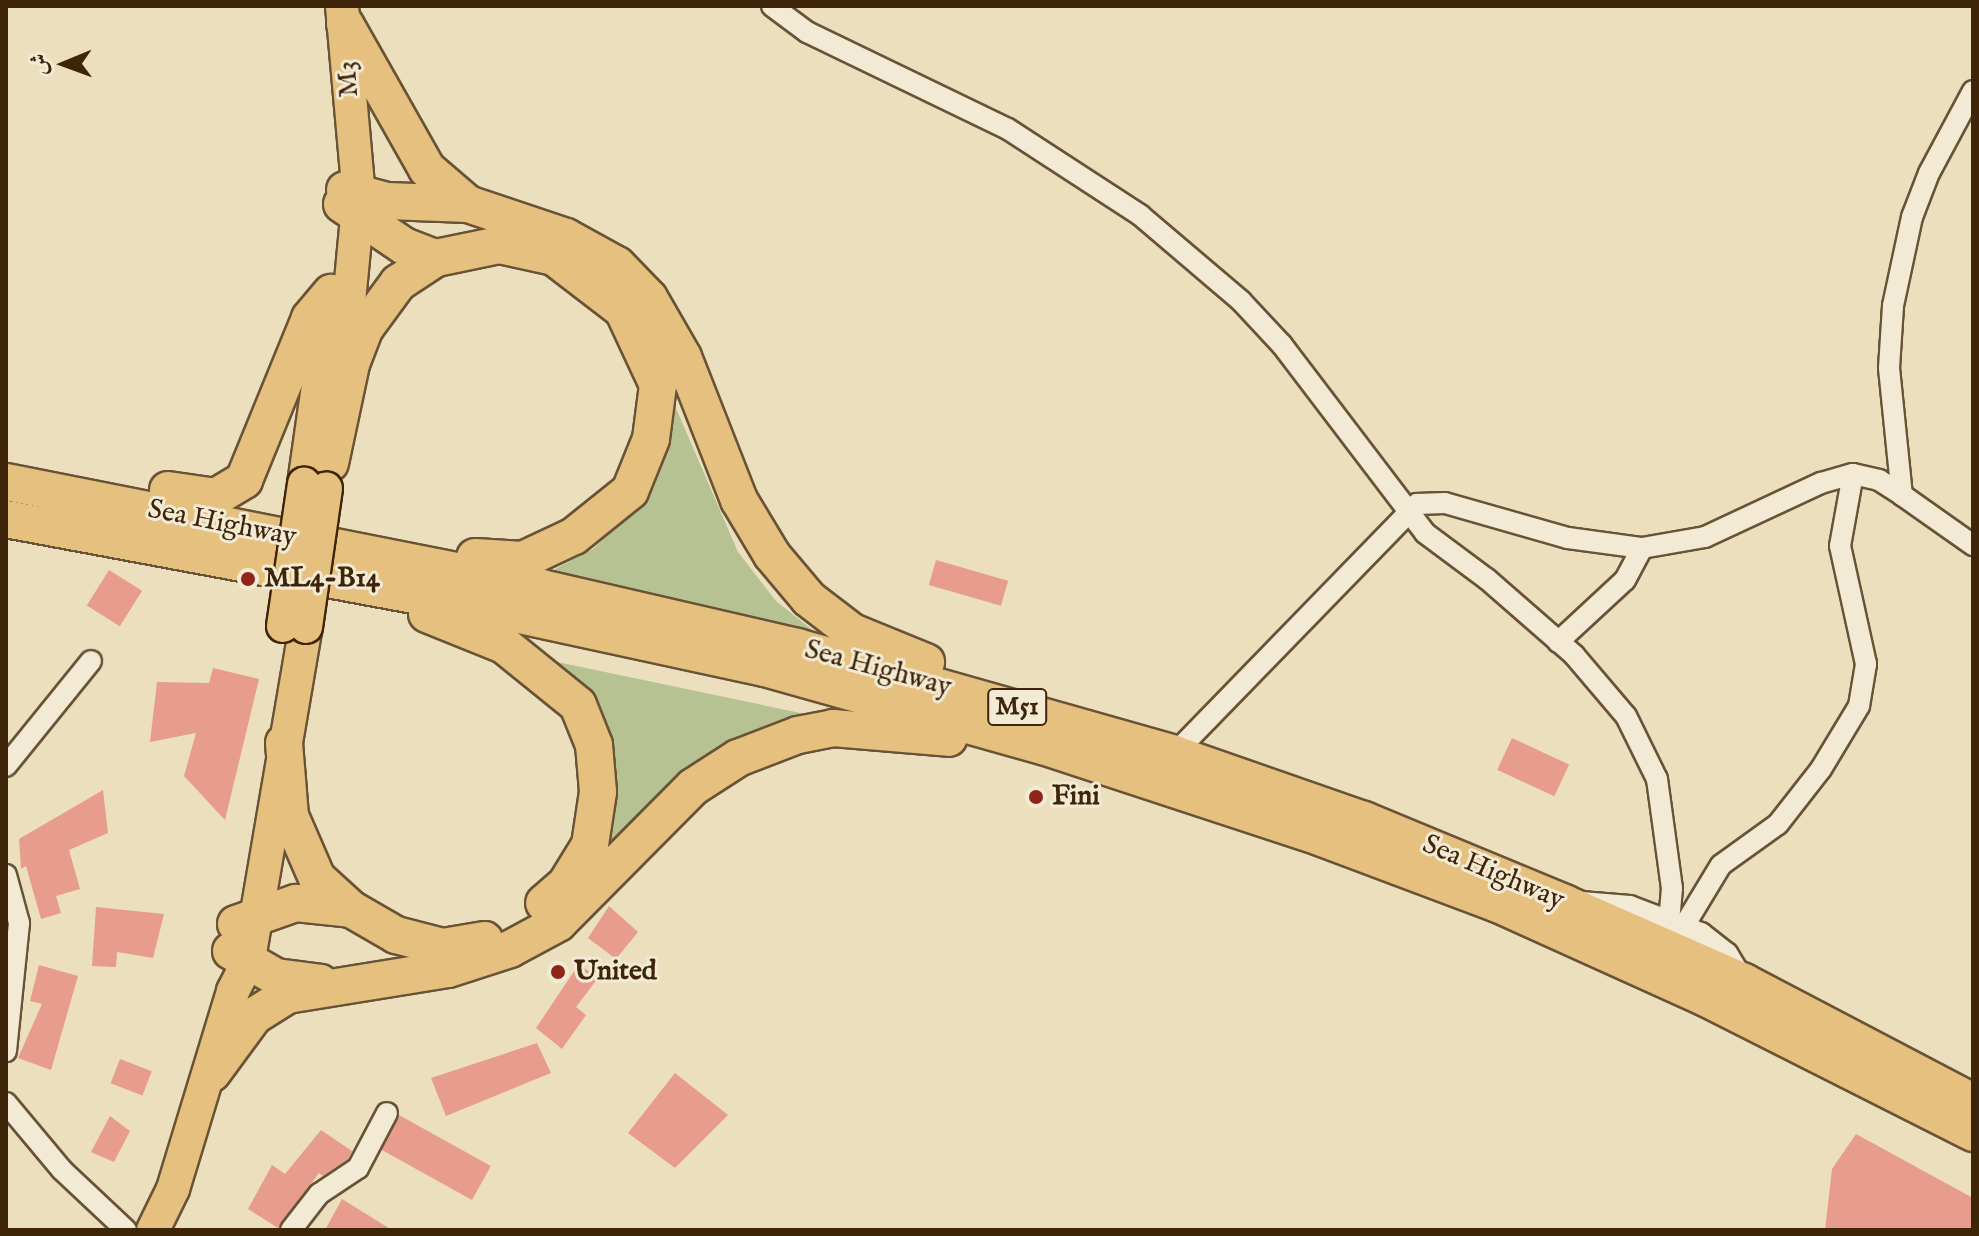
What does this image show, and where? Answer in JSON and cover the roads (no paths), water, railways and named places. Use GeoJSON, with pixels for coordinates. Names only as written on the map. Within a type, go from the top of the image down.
{"type":"FeatureCollection","features":[{"type":"Feature","properties":{"kind":"highway"},"geometry":{"type":"LineString","coordinates":[[343,15],[427,169],[468,204]]}},
{"type":"Feature","properties":{"kind":"highway"},"geometry":{"type":"LineString","coordinates":[[351,201],[468,204],[566,237],[617,265],[649,298],[688,368],[739,500],[772,555],[809,599],[852,632],[1072,722]]}},
{"type":"Feature","properties":{"kind":"highway"},"geometry":{"type":"LineString","coordinates":[[351,201],[404,246],[436,258]]}},
{"type":"Feature","properties":{"kind":"highway"},"geometry":{"type":"LineString","coordinates":[[320,478],[351,364],[365,328],[398,283],[436,258],[499,245],[554,257],[623,310],[658,385],[651,439],[630,491],[574,536],[523,560],[364,570]]}},
{"type":"Feature","properties":{"kind":"highway"},"geometry":{"type":"LineString","coordinates":[[98,500],[137,487],[216,497],[238,487],[249,472],[310,318],[331,293]]}},
{"type":"Feature","properties":{"kind":"highway","name":"Sea Highway"},"geometry":{"type":"LineString","coordinates":[[6,482],[98,500],[364,570],[765,668],[1043,746],[1322,838],[1498,904],[1692,991],[1973,1133]]}},
{"type":"Feature","properties":{"kind":"highway","name":"Sea Highway"},"geometry":{"type":"LineString","coordinates":[[6,519],[364,570],[797,647],[1072,722],[1364,820],[1564,903],[1744,982],[1973,1102]]}},
{"type":"Feature","properties":{"kind":"highway"},"geometry":{"type":"LineString","coordinates":[[284,743],[290,816],[317,878],[351,909],[396,935],[443,947],[491,939],[566,884],[590,845],[598,792],[594,745],[578,705],[504,645],[364,570]]}},
{"type":"Feature","properties":{"kind":"highway"},"geometry":{"type":"LineString","coordinates":[[212,1073],[254,1016],[287,995],[331,984],[448,969],[510,949],[558,923],[693,787],[738,758],[798,735],[861,727],[1043,746]]}},
{"type":"Feature","properties":{"kind":"highway"},"geometry":{"type":"LineString","coordinates":[[331,984],[276,977],[243,938],[296,903],[351,909]]}},
{"type":"Feature","properties":{"kind":"main road","name":"M3"},"geometry":{"type":"LineString","coordinates":[[343,15],[352,153],[351,201]]}},
{"type":"Feature","properties":{"kind":"main road"},"geometry":{"type":"LineString","coordinates":[[320,478],[331,293],[351,201]]}},
{"type":"Feature","properties":{"kind":"main road"},"geometry":{"type":"LineString","coordinates":[[243,938],[320,478],[351,201]]}},
{"type":"Feature","properties":{"kind":"main road"},"geometry":{"type":"LineString","coordinates":[[153,1230],[173,1189],[212,1073],[233,991],[284,743],[294,627]]}},
{"type":"Feature","properties":{"kind":"street"},"geometry":{"type":"LineString","coordinates":[[772,6],[807,32],[983,114],[1159,230],[1259,319],[1435,543],[1487,579],[1558,642],[1615,702],[1651,762],[1677,923]]}},
{"type":"Feature","properties":{"kind":"street"},"geometry":{"type":"LineString","coordinates":[[1902,495],[1889,368],[1899,267],[1929,173],[1973,91]]}},
{"type":"Feature","properties":{"kind":"street"},"geometry":{"type":"LineString","coordinates":[[1174,754],[1417,504],[1445,503],[1568,538],[1642,548],[1705,537],[1821,483],[1853,474],[1879,480],[1973,545]]}},
{"type":"Feature","properties":{"kind":"street"},"geometry":{"type":"LineString","coordinates":[[1677,923],[1721,865],[1778,824],[1821,769],[1859,706],[1866,664],[1840,546],[1853,474]]}},
{"type":"Feature","properties":{"kind":"street"},"geometry":{"type":"LineString","coordinates":[[1558,642],[1625,580],[1642,548]]}},
{"type":"Feature","properties":{"kind":"street"},"geometry":{"type":"LineString","coordinates":[[6,766],[91,661]]}},
{"type":"Feature","properties":{"kind":"street"},"geometry":{"type":"LineString","coordinates":[[6,875],[19,923],[6,1051]]}},
{"type":"Feature","properties":{"kind":"street"},"geometry":{"type":"LineString","coordinates":[[1564,903],[1615,904],[1677,923],[1715,942],[1744,982]]}},
{"type":"Feature","properties":{"kind":"street"},"geometry":{"type":"LineString","coordinates":[[6,1103],[62,1170],[126,1230]]}},
{"type":"Feature","properties":{"kind":"street"},"geometry":{"type":"LineString","coordinates":[[291,1230],[311,1202],[358,1168],[387,1113]]}},
{"type":"Feature","properties":{"kind":"place","name":"ML4-B14"},"geometry":{"type":"Point","coordinates":[248,579]}},
{"type":"Feature","properties":{"kind":"place","name":"Fini"},"geometry":{"type":"Point","coordinates":[1036,797]}},
{"type":"Feature","properties":{"kind":"place","name":"United"},"geometry":{"type":"Point","coordinates":[558,972]}}]}
